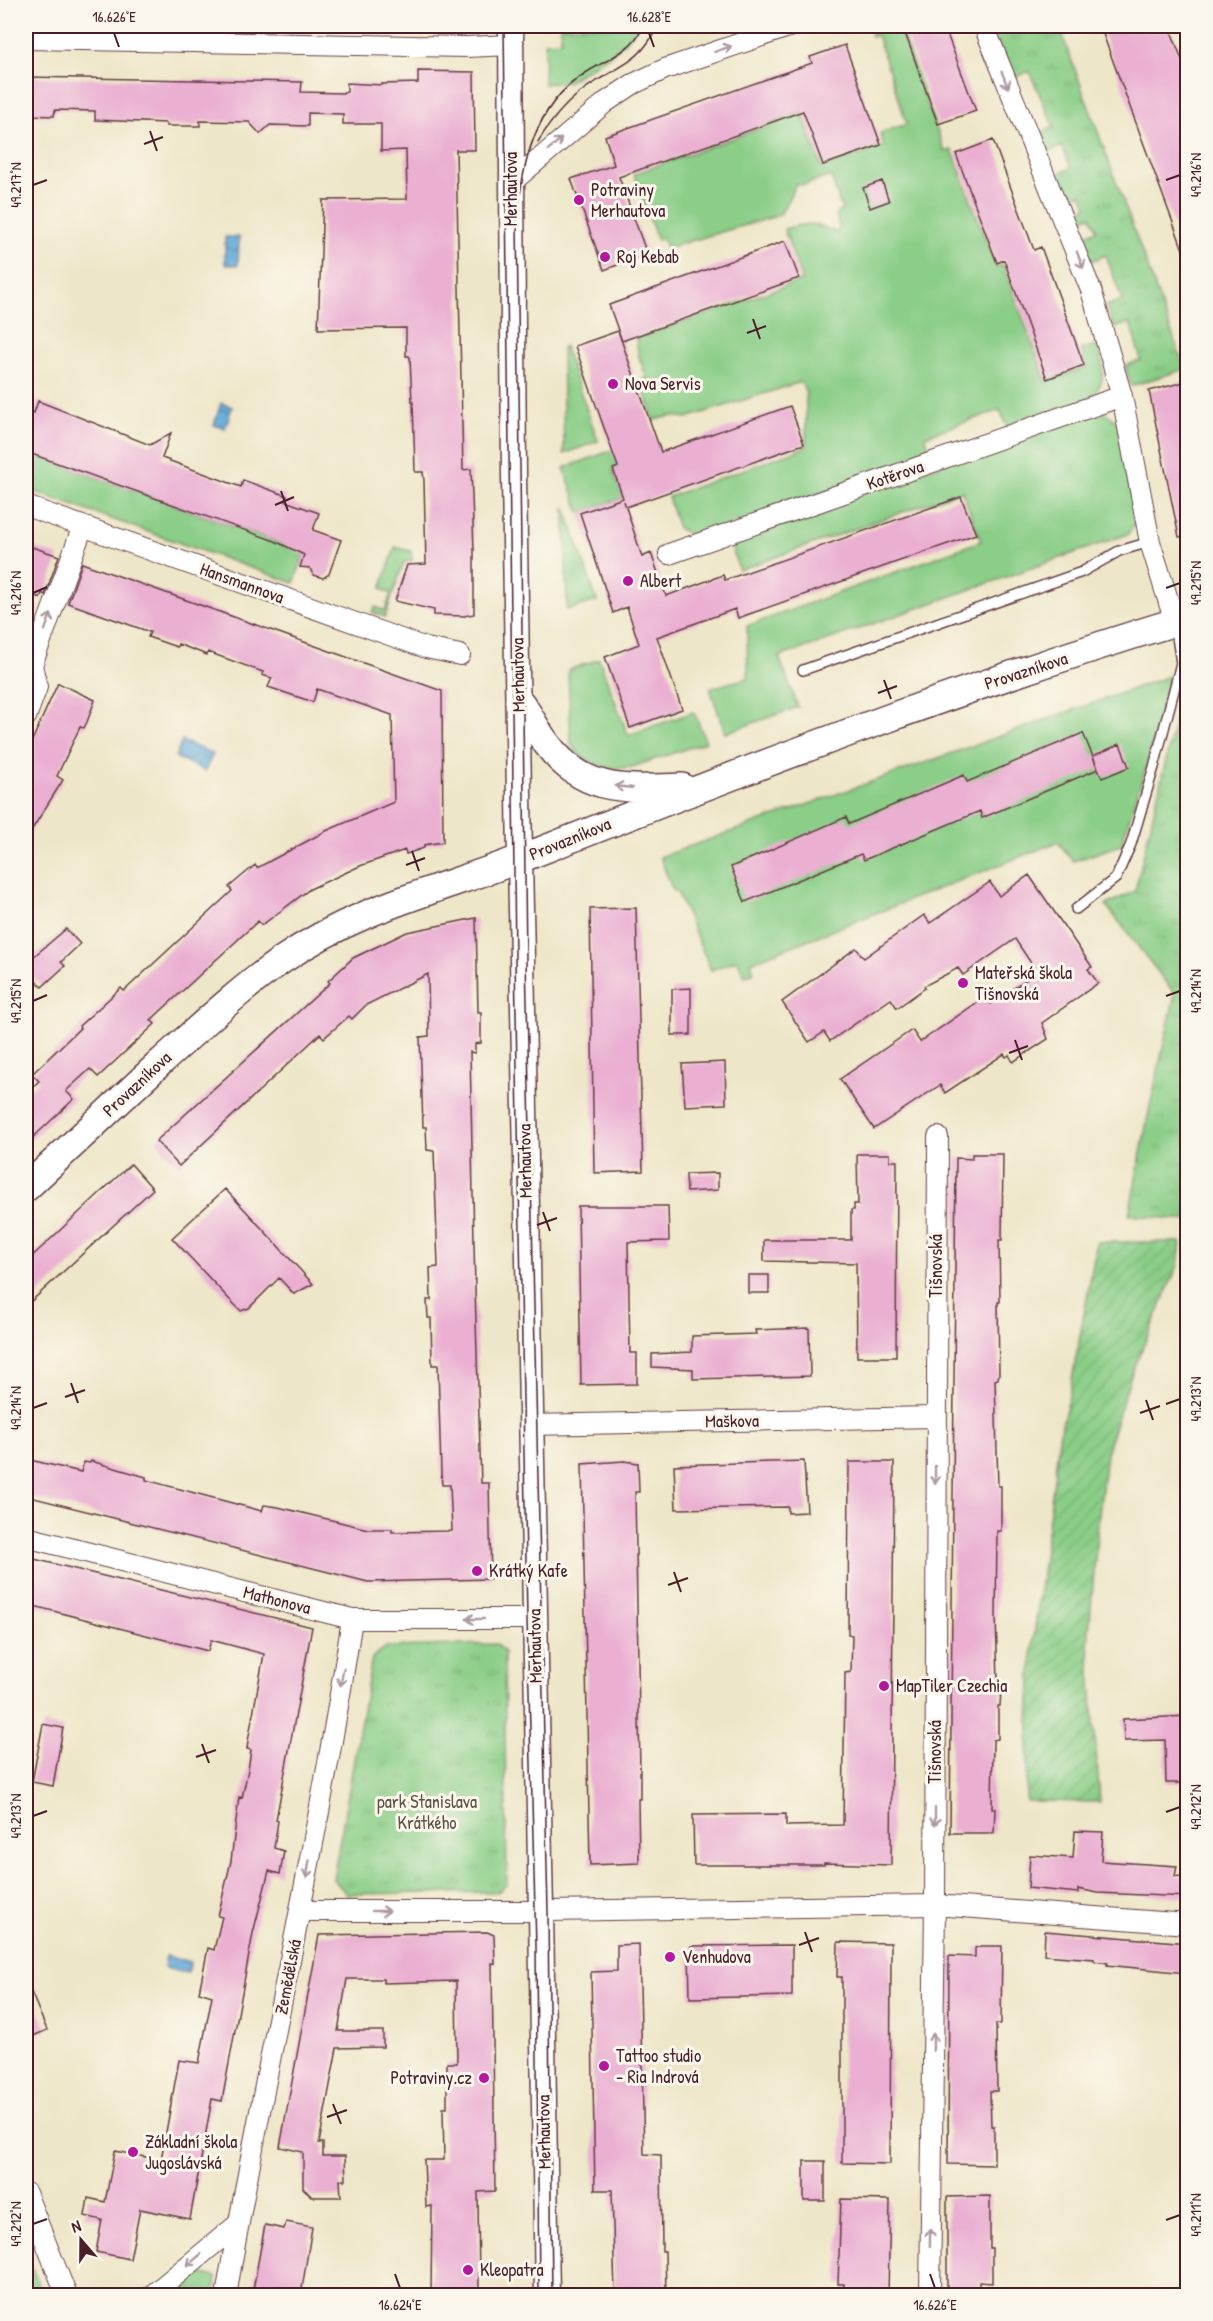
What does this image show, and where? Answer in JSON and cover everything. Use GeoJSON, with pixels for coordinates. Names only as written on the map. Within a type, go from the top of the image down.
{"type":"FeatureCollection","features":[{"type":"Feature","properties":{"kind":"main road","name":"Provazníkova"},"geometry":{"type":"LineString","coordinates":[[26,1188],[200,1027],[282,960],[333,929],[377,908],[520,859],[784,755],[941,698],[1181,620]]}},
{"type":"Feature","properties":{"kind":"main road"},"geometry":{"type":"LineString","coordinates":[[519,701],[559,761],[600,785],[636,789],[704,787]]}},
{"type":"Feature","properties":{"kind":"street"},"geometry":{"type":"LineString","coordinates":[[511,183],[606,102],[633,84],[665,69],[791,26]]}},
{"type":"Feature","properties":{"kind":"street"},"geometry":{"type":"LineString","coordinates":[[984,26],[1091,290],[1122,396],[1150,542],[1181,620]]}},
{"type":"Feature","properties":{"kind":"street"},"geometry":{"type":"LineString","coordinates":[[26,39],[467,47],[511,35]]}},
{"type":"Feature","properties":{"kind":"street","name":"Merhautova"},"geometry":{"type":"LineString","coordinates":[[511,35],[520,859],[541,1911],[546,2295]]}},
{"type":"Feature","properties":{"kind":"street","name":"Kotěrova"},"geometry":{"type":"LineString","coordinates":[[669,554],[1122,396]]}},
{"type":"Feature","properties":{"kind":"street","name":"Hansmannova"},"geometry":{"type":"LineString","coordinates":[[26,506],[426,648],[460,655]]}},
{"type":"Feature","properties":{"kind":"street"},"geometry":{"type":"LineString","coordinates":[[26,717],[37,687],[29,667],[83,526]]}},
{"type":"Feature","properties":{"kind":"street","name":"Tišnovská"},"geometry":{"type":"LineString","coordinates":[[930,2295],[935,1905],[935,1417],[938,1137]]}},
{"type":"Feature","properties":{"kind":"street","name":"Maškova"},"geometry":{"type":"LineString","coordinates":[[530,1425],[935,1417]]}},
{"type":"Feature","properties":{"kind":"street","name":"Mathonova"},"geometry":{"type":"LineString","coordinates":[[26,1537],[352,1619],[534,1619]]}},
{"type":"Feature","properties":{"kind":"street","name":"Zemědělská"},"geometry":{"type":"LineString","coordinates":[[226,2295],[238,2223],[301,1911],[352,1619]]}},
{"type":"Feature","properties":{"kind":"street"},"geometry":{"type":"LineString","coordinates":[[301,1911],[541,1911],[935,1905],[1188,1924]]}},
{"type":"Feature","properties":{"kind":"street"},"geometry":{"type":"LineString","coordinates":[[26,2193],[67,2295]]}},
{"type":"Feature","properties":{"kind":"street"},"geometry":{"type":"LineString","coordinates":[[151,2295],[238,2223]]}},
{"type":"Feature","properties":{"kind":"lane"},"geometry":{"type":"LineString","coordinates":[[803,670],[1082,572],[1119,551],[1150,542]]}},
{"type":"Feature","properties":{"kind":"lane"},"geometry":{"type":"LineString","coordinates":[[1076,909],[1116,878],[1131,844],[1181,663],[1181,620]]}},
{"type":"Feature","properties":{"kind":"green space"},"geometry":{"type":"Polygon","coordinates":[[[561,26],[637,26],[627,41],[609,56],[567,82],[544,84],[545,42],[561,41],[561,26]]]}},
{"type":"Feature","properties":{"kind":"green space"},"geometry":{"type":"Polygon","coordinates":[[[870,26],[910,26],[900,29],[945,152],[952,150],[996,267],[1003,265],[1046,381],[1087,367],[1081,349],[1098,345],[1103,368],[1101,382],[1094,394],[1087,399],[1007,427],[1000,410],[925,436],[931,454],[708,533],[690,535],[678,528],[668,497],[806,447],[806,393],[801,382],[687,418],[671,416],[654,420],[641,381],[647,378],[639,357],[636,339],[802,280],[784,229],[811,224],[837,233],[839,227],[836,213],[842,210],[831,176],[804,185],[796,184],[780,215],[666,248],[663,238],[657,240],[634,174],[802,113],[822,168],[884,146],[880,133],[907,124],[877,35],[871,37],[870,26]]]}},
{"type":"Feature","properties":{"kind":"green space"},"geometry":{"type":"Polygon","coordinates":[[[990,26],[1059,26],[1185,369],[1131,386],[1125,366],[1141,360],[1130,323],[1114,328],[1106,306],[1122,300],[1106,255],[1091,261],[1081,237],[1097,230],[1091,216],[1075,221],[1072,213],[1087,207],[1082,193],[1066,199],[1057,174],[1071,168],[1062,146],[1047,153],[1039,134],[1054,127],[1029,71],[1015,78],[990,26]]]}},
{"type":"Feature","properties":{"kind":"green space"},"geometry":{"type":"Polygon","coordinates":[[[564,346],[598,441],[564,454],[562,348],[564,346]]]}},
{"type":"Feature","properties":{"kind":"green space"},"geometry":{"type":"Polygon","coordinates":[[[1106,413],[1118,423],[1137,521],[1128,534],[779,657],[798,707],[725,733],[710,688],[748,678],[747,626],[981,541],[962,491],[739,570],[729,539],[1087,414],[1106,413]]]}},
{"type":"Feature","properties":{"kind":"green space"},"geometry":{"type":"Polygon","coordinates":[[[613,450],[619,467],[613,470],[623,498],[580,513],[564,468],[613,450]]]}},
{"type":"Feature","properties":{"kind":"green space"},"geometry":{"type":"Polygon","coordinates":[[[26,452],[305,552],[294,583],[26,489],[26,452]]]}},
{"type":"Feature","properties":{"kind":"green space"},"geometry":{"type":"Polygon","coordinates":[[[565,507],[597,601],[567,610],[565,507]]]}},
{"type":"Feature","properties":{"kind":"green space"},"geometry":{"type":"Polygon","coordinates":[[[395,547],[411,551],[412,561],[404,562],[385,617],[372,612],[375,607],[385,611],[391,593],[381,589],[395,547]]]}},
{"type":"Feature","properties":{"kind":"green space"},"geometry":{"type":"Polygon","coordinates":[[[599,659],[628,735],[694,712],[706,742],[632,767],[606,767],[583,757],[571,745],[568,670],[599,659]]]}},
{"type":"Feature","properties":{"kind":"green space"},"geometry":{"type":"Polygon","coordinates":[[[1169,676],[1147,764],[1121,845],[1073,861],[1058,842],[751,962],[754,972],[745,976],[737,960],[711,970],[676,890],[673,891],[660,857],[1169,676]]]}},
{"type":"Feature","properties":{"kind":"green space"},"geometry":{"type":"Polygon","coordinates":[[[1187,700],[1187,1220],[1129,1215],[1175,994],[1106,905],[1135,891],[1179,705],[1187,700]]]}},
{"type":"Feature","properties":{"kind":"green space"},"geometry":{"type":"Polygon","coordinates":[[[1097,1242],[1181,1242],[1178,1265],[1131,1375],[1106,1454],[1088,1644],[1100,1802],[1026,1801],[1032,1652],[1060,1431],[1068,1402],[1097,1242]]]}},
{"type":"Feature","properties":{"kind":"green space","name":"park Stanislava Krátkého"},"geometry":{"type":"Polygon","coordinates":[[[496,1644],[504,1652],[507,1884],[498,1892],[347,1894],[333,1879],[372,1658],[386,1647],[496,1644]]]}},
{"type":"Feature","properties":{"kind":"green space"},"geometry":{"type":"Polygon","coordinates":[[[26,2253],[43,2295],[26,2295],[26,2253]]]}},
{"type":"Feature","properties":{"kind":"green space"},"geometry":{"type":"Polygon","coordinates":[[[199,2273],[216,2277],[214,2295],[172,2295],[199,2273]]]}},
{"type":"Feature","properties":{"kind":"water"},"geometry":{"type":"Polygon","coordinates":[[[225,237],[239,237],[238,265],[225,265],[225,237]]]}},
{"type":"Feature","properties":{"kind":"water"},"geometry":{"type":"Polygon","coordinates":[[[221,403],[232,407],[225,429],[214,425],[221,403]]]}},
{"type":"Feature","properties":{"kind":"water"},"geometry":{"type":"Polygon","coordinates":[[[182,741],[213,754],[205,771],[175,757],[182,741]]]}},
{"type":"Feature","properties":{"kind":"water"},"geometry":{"type":"Polygon","coordinates":[[[166,1956],[190,1962],[187,1973],[164,1968],[166,1956]]]}},
{"type":"Feature","properties":{"kind":"building"},"geometry":{"type":"Polygon","coordinates":[[[917,26],[944,26],[976,111],[938,124],[904,30],[917,26]]]}},
{"type":"Feature","properties":{"kind":"building"},"geometry":{"type":"Polygon","coordinates":[[[1100,26],[1169,26],[1188,75],[1188,255],[1185,255],[1100,26]]]}},
{"type":"Feature","properties":{"kind":"building"},"geometry":{"type":"Polygon","coordinates":[[[845,45],[881,145],[823,165],[803,111],[619,177],[647,254],[604,270],[571,179],[614,165],[605,136],[812,63],[810,57],[845,45]]]}},
{"type":"Feature","properties":{"kind":"building"},"geometry":{"type":"Polygon","coordinates":[[[418,71],[474,72],[475,150],[456,150],[463,470],[471,469],[474,550],[474,614],[464,616],[434,615],[434,610],[395,601],[407,565],[426,564],[424,481],[423,472],[415,472],[413,402],[410,358],[406,356],[406,328],[318,329],[323,200],[407,199],[406,150],[381,151],[381,124],[343,124],[343,114],[308,113],[308,126],[270,125],[260,134],[249,122],[200,121],[200,126],[166,126],[166,123],[95,120],[95,111],[55,110],[54,116],[26,115],[26,77],[302,82],[301,92],[342,93],[347,92],[347,83],[382,85],[418,83],[418,71]]]}},
{"type":"Feature","properties":{"kind":"building"},"geometry":{"type":"Polygon","coordinates":[[[993,140],[1034,250],[1041,247],[1084,365],[1047,379],[1004,260],[997,263],[956,154],[993,140]]]}},
{"type":"Feature","properties":{"kind":"building"},"geometry":{"type":"Polygon","coordinates":[[[882,181],[889,201],[870,208],[863,188],[882,181]]]}},
{"type":"Feature","properties":{"kind":"building"},"geometry":{"type":"Polygon","coordinates":[[[785,241],[799,278],[622,341],[609,305],[785,241]]]}},
{"type":"Feature","properties":{"kind":"building"},"geometry":{"type":"Polygon","coordinates":[[[618,331],[661,452],[790,406],[804,444],[626,507],[624,501],[642,557],[651,553],[666,596],[723,575],[725,580],[961,497],[976,534],[738,618],[735,609],[657,637],[682,709],[630,728],[605,657],[639,644],[627,607],[613,613],[580,513],[623,498],[613,469],[618,467],[575,346],[618,331]]]}},
{"type":"Feature","properties":{"kind":"building"},"geometry":{"type":"Polygon","coordinates":[[[1188,381],[1188,536],[1179,537],[1149,391],[1188,381]]]}},
{"type":"Feature","properties":{"kind":"building"},"geometry":{"type":"Polygon","coordinates":[[[38,401],[150,445],[171,433],[162,458],[241,487],[243,480],[287,496],[285,501],[319,513],[313,530],[341,540],[329,574],[323,578],[313,575],[310,568],[300,567],[304,555],[275,541],[26,452],[26,410],[34,413],[38,401]]]}},
{"type":"Feature","properties":{"kind":"building"},"geometry":{"type":"Polygon","coordinates":[[[26,545],[59,556],[45,595],[42,593],[40,598],[26,592],[26,545]]]}},
{"type":"Feature","properties":{"kind":"building"},"geometry":{"type":"Polygon","coordinates":[[[82,563],[442,691],[443,842],[424,845],[424,848],[406,854],[405,850],[360,866],[310,889],[262,925],[258,921],[151,1020],[155,1024],[98,1077],[90,1069],[66,1091],[74,1099],[26,1144],[26,1093],[39,1081],[32,1074],[80,1028],[79,1026],[121,988],[124,991],[232,891],[229,887],[255,865],[257,868],[326,831],[394,802],[392,715],[317,689],[313,702],[268,687],[272,678],[262,675],[263,672],[208,652],[207,655],[178,644],[177,647],[148,637],[150,632],[68,603],[82,563]]]}},
{"type":"Feature","properties":{"kind":"building"},"geometry":{"type":"Polygon","coordinates":[[[58,683],[95,700],[84,728],[80,727],[57,776],[63,780],[26,839],[26,754],[58,683]]]}},
{"type":"Feature","properties":{"kind":"building"},"geometry":{"type":"Polygon","coordinates":[[[1083,733],[1098,769],[982,818],[980,811],[864,860],[861,854],[745,902],[731,867],[846,817],[849,824],[964,775],[967,782],[1083,733]]]}},
{"type":"Feature","properties":{"kind":"building"},"geometry":{"type":"Polygon","coordinates":[[[1120,744],[1129,767],[1102,778],[1093,756],[1120,744]]]}},
{"type":"Feature","properties":{"kind":"building"},"geometry":{"type":"Polygon","coordinates":[[[1029,875],[1092,967],[1088,969],[1098,983],[1042,1023],[1048,1039],[1013,1062],[1009,1055],[1006,1057],[1004,1054],[945,1093],[940,1085],[874,1129],[840,1079],[912,1030],[920,1042],[985,997],[991,1004],[1037,972],[1015,939],[963,975],[958,968],[924,986],[925,988],[897,1008],[891,999],[830,1041],[824,1032],[809,1042],[782,1002],[856,948],[864,958],[924,915],[930,923],[990,882],[999,896],[1029,875]]]}},
{"type":"Feature","properties":{"kind":"building"},"geometry":{"type":"Polygon","coordinates":[[[636,908],[643,1171],[594,1173],[590,909],[636,908]]]}},
{"type":"Feature","properties":{"kind":"building"},"geometry":{"type":"Polygon","coordinates":[[[476,918],[481,1043],[475,1044],[475,1053],[470,1052],[475,1289],[481,1483],[489,1483],[491,1579],[368,1582],[26,1496],[26,1459],[81,1472],[84,1462],[90,1463],[91,1461],[146,1477],[146,1480],[262,1511],[264,1505],[278,1507],[368,1529],[392,1529],[392,1532],[452,1531],[450,1485],[442,1485],[438,1365],[432,1365],[431,1318],[428,1318],[427,1300],[431,1300],[430,1268],[438,1267],[434,1151],[427,1150],[426,1127],[423,1127],[420,1037],[429,1036],[428,974],[366,1005],[352,1019],[349,1016],[324,1038],[320,1034],[179,1166],[156,1141],[330,983],[328,981],[353,958],[407,932],[476,918]]]}},
{"type":"Feature","properties":{"kind":"building"},"geometry":{"type":"Polygon","coordinates":[[[66,929],[80,944],[61,962],[65,966],[42,987],[26,969],[26,963],[66,929]]]}},
{"type":"Feature","properties":{"kind":"building"},"geometry":{"type":"Polygon","coordinates":[[[691,988],[691,1035],[672,1035],[672,989],[691,988]]]}},
{"type":"Feature","properties":{"kind":"building"},"geometry":{"type":"Polygon","coordinates":[[[725,1062],[726,1104],[685,1106],[682,1064],[725,1062]]]}},
{"type":"Feature","properties":{"kind":"building"},"geometry":{"type":"Polygon","coordinates":[[[857,1154],[890,1154],[890,1161],[897,1161],[896,1357],[857,1357],[856,1263],[764,1261],[764,1240],[851,1240],[851,1210],[854,1210],[854,1204],[858,1204],[857,1154]]]}},
{"type":"Feature","properties":{"kind":"building"},"geometry":{"type":"Polygon","coordinates":[[[972,1154],[1003,1154],[1002,1240],[999,1240],[999,1374],[998,1379],[995,1380],[998,1486],[1001,1486],[1001,1531],[997,1531],[996,1618],[998,1680],[1000,1680],[1001,1691],[1000,1706],[998,1706],[998,1739],[993,1740],[994,1833],[950,1833],[956,1158],[972,1159],[972,1154]]]}},
{"type":"Feature","properties":{"kind":"building"},"geometry":{"type":"Polygon","coordinates":[[[131,1164],[153,1189],[26,1306],[26,1262],[131,1164]]]}},
{"type":"Feature","properties":{"kind":"building"},"geometry":{"type":"Polygon","coordinates":[[[718,1173],[718,1190],[687,1192],[686,1174],[718,1173]]]}},
{"type":"Feature","properties":{"kind":"building"},"geometry":{"type":"Polygon","coordinates":[[[225,1189],[313,1284],[294,1294],[279,1278],[249,1308],[241,1311],[172,1238],[225,1189]]]}},
{"type":"Feature","properties":{"kind":"building"},"geometry":{"type":"Polygon","coordinates":[[[578,1206],[668,1206],[669,1241],[628,1242],[630,1353],[637,1353],[637,1384],[581,1385],[578,1206]]]}},
{"type":"Feature","properties":{"kind":"building"},"geometry":{"type":"Polygon","coordinates":[[[748,1275],[769,1275],[769,1293],[748,1293],[748,1275]]]}},
{"type":"Feature","properties":{"kind":"building"},"geometry":{"type":"Polygon","coordinates":[[[809,1328],[810,1376],[693,1379],[693,1369],[652,1367],[652,1354],[692,1352],[692,1336],[756,1334],[755,1330],[809,1328]]]}},
{"type":"Feature","properties":{"kind":"building"},"geometry":{"type":"Polygon","coordinates":[[[624,1461],[638,1463],[639,1492],[635,1492],[640,1772],[639,1863],[590,1865],[582,1464],[624,1461]]]}},
{"type":"Feature","properties":{"kind":"building"},"geometry":{"type":"Polygon","coordinates":[[[804,1461],[807,1512],[788,1513],[788,1507],[676,1509],[674,1465],[804,1461]]]}},
{"type":"Feature","properties":{"kind":"building"},"geometry":{"type":"Polygon","coordinates":[[[849,1462],[894,1462],[891,1865],[824,1863],[824,1865],[694,1865],[693,1815],[786,1814],[786,1826],[843,1825],[845,1673],[851,1672],[852,1635],[848,1634],[849,1462]]]}},
{"type":"Feature","properties":{"kind":"building"},"geometry":{"type":"Polygon","coordinates":[[[26,1557],[312,1627],[276,1820],[278,1821],[274,1848],[284,1851],[280,1874],[269,1871],[253,1933],[222,2101],[212,2099],[190,2219],[140,2209],[130,2259],[96,2252],[102,2220],[85,2216],[88,2198],[105,2202],[115,2151],[161,2160],[179,2060],[199,2063],[212,1996],[199,1992],[208,1948],[214,1950],[222,1917],[218,1916],[231,1861],[239,1797],[242,1798],[248,1770],[251,1750],[247,1749],[248,1741],[264,1654],[211,1640],[208,1651],[26,1604],[26,1557]]]}},
{"type":"Feature","properties":{"kind":"building"},"geometry":{"type":"Polygon","coordinates":[[[1188,1716],[1188,1783],[1166,1783],[1165,1740],[1124,1741],[1123,1719],[1188,1716]]]}},
{"type":"Feature","properties":{"kind":"building"},"geometry":{"type":"Polygon","coordinates":[[[43,1724],[63,1728],[53,1786],[32,1782],[43,1724]]]}},
{"type":"Feature","properties":{"kind":"building"},"geometry":{"type":"Polygon","coordinates":[[[1075,1831],[1103,1832],[1101,1861],[1177,1866],[1175,1876],[1188,1877],[1188,1897],[1098,1893],[1078,1889],[1078,1893],[1028,1888],[1030,1855],[1073,1858],[1075,1831]]]}},
{"type":"Feature","properties":{"kind":"building"},"geometry":{"type":"Polygon","coordinates":[[[1045,1931],[1188,1943],[1186,1973],[1107,1965],[1108,1963],[1094,1961],[1094,1959],[1044,1955],[1045,1931]]]}},
{"type":"Feature","properties":{"kind":"building"},"geometry":{"type":"Polygon","coordinates":[[[487,1932],[494,1935],[495,1964],[492,1963],[495,2191],[478,2192],[479,2295],[431,2295],[432,2206],[426,2207],[424,2160],[444,2160],[443,2108],[447,2108],[447,2063],[457,2063],[456,1981],[383,1983],[383,1979],[347,1979],[338,2031],[383,2031],[383,2047],[337,2048],[319,2143],[323,2143],[323,2156],[345,2156],[346,2180],[340,2180],[341,2197],[312,2197],[303,2188],[303,2152],[280,2147],[319,1935],[487,1932]]]}},
{"type":"Feature","properties":{"kind":"building"},"geometry":{"type":"Polygon","coordinates":[[[838,1942],[891,1943],[890,2164],[842,2163],[842,1977],[837,1977],[838,1942]]]}},
{"type":"Feature","properties":{"kind":"building"},"geometry":{"type":"Polygon","coordinates":[[[639,1944],[644,2154],[661,2155],[662,2251],[665,2251],[666,2295],[615,2295],[612,2190],[595,2190],[591,1972],[617,1971],[617,1945],[639,1944]]]}},
{"type":"Feature","properties":{"kind":"building"},"geometry":{"type":"Polygon","coordinates":[[[792,1945],[792,1996],[690,1998],[689,1951],[691,1951],[691,1946],[792,1945]]]}},
{"type":"Feature","properties":{"kind":"building"},"geometry":{"type":"Polygon","coordinates":[[[1002,1946],[1001,2024],[996,2024],[997,2091],[990,2091],[991,2126],[994,2126],[994,2165],[948,2164],[949,1956],[975,1957],[975,1948],[1002,1946]]]}},
{"type":"Feature","properties":{"kind":"building"},"geometry":{"type":"Polygon","coordinates":[[[26,1980],[47,2030],[26,2039],[26,1980]]]}},
{"type":"Feature","properties":{"kind":"building"},"geometry":{"type":"Polygon","coordinates":[[[804,2161],[825,2161],[825,2201],[804,2201],[804,2161]]]}},
{"type":"Feature","properties":{"kind":"building"},"geometry":{"type":"Polygon","coordinates":[[[990,2196],[992,2283],[979,2282],[979,2295],[947,2295],[947,2197],[990,2196]]]}},
{"type":"Feature","properties":{"kind":"building"},"geometry":{"type":"Polygon","coordinates":[[[841,2199],[890,2200],[888,2295],[843,2295],[844,2284],[838,2284],[841,2199]]]}},
{"type":"Feature","properties":{"kind":"building"},"geometry":{"type":"Polygon","coordinates":[[[286,2222],[312,2227],[301,2295],[252,2295],[265,2225],[284,2229],[286,2222]]]}},
{"type":"Feature","properties":{"kind":"tram line"},"geometry":{"type":"LineString","coordinates":[[504,26],[515,959],[527,1619],[536,1946],[539,2296]]}},
{"type":"Feature","properties":{"kind":"tram line"},"geometry":{"type":"LineString","coordinates":[[552,2296],[548,1911],[526,959],[517,220],[527,158],[542,120],[553,103],[567,87],[584,74],[625,49],[639,35],[644,26]]}},
{"type":"Feature","properties":{"kind":"tram line"},"geometry":{"type":"LineString","coordinates":[[538,142],[554,118],[567,104],[589,86],[636,56],[651,39],[658,26]]}},
{"type":"Feature","properties":{"kind":"place","name":"Potraviny Merhautova"},"geometry":{"type":"Point","coordinates":[579,200]}},
{"type":"Feature","properties":{"kind":"place","name":"Roj Kebab"},"geometry":{"type":"Point","coordinates":[605,257]}},
{"type":"Feature","properties":{"kind":"place","name":"Nova Servis"},"geometry":{"type":"Point","coordinates":[613,384]}},
{"type":"Feature","properties":{"kind":"place","name":"Albert"},"geometry":{"type":"Point","coordinates":[628,581]}},
{"type":"Feature","properties":{"kind":"place","name":"Mateřská škola Tišnovská"},"geometry":{"type":"Point","coordinates":[963,983]}},
{"type":"Feature","properties":{"kind":"place","name":"Krátký Kafe"},"geometry":{"type":"Point","coordinates":[477,1571]}},
{"type":"Feature","properties":{"kind":"place","name":"MapTiler Czechia"},"geometry":{"type":"Point","coordinates":[884,1686]}},
{"type":"Feature","properties":{"kind":"place","name":"Venhudova"},"geometry":{"type":"Point","coordinates":[670,1957]}},
{"type":"Feature","properties":{"kind":"place","name":"Tattoo studio - Ria Indrová"},"geometry":{"type":"Point","coordinates":[604,2066]}},
{"type":"Feature","properties":{"kind":"place","name":"Potraviny.cz"},"geometry":{"type":"Point","coordinates":[484,2078]}},
{"type":"Feature","properties":{"kind":"place","name":"Základní škola Jugoslávská"},"geometry":{"type":"Point","coordinates":[133,2152]}},
{"type":"Feature","properties":{"kind":"place","name":"Kleopatra"},"geometry":{"type":"Point","coordinates":[468,2270]}}]}
